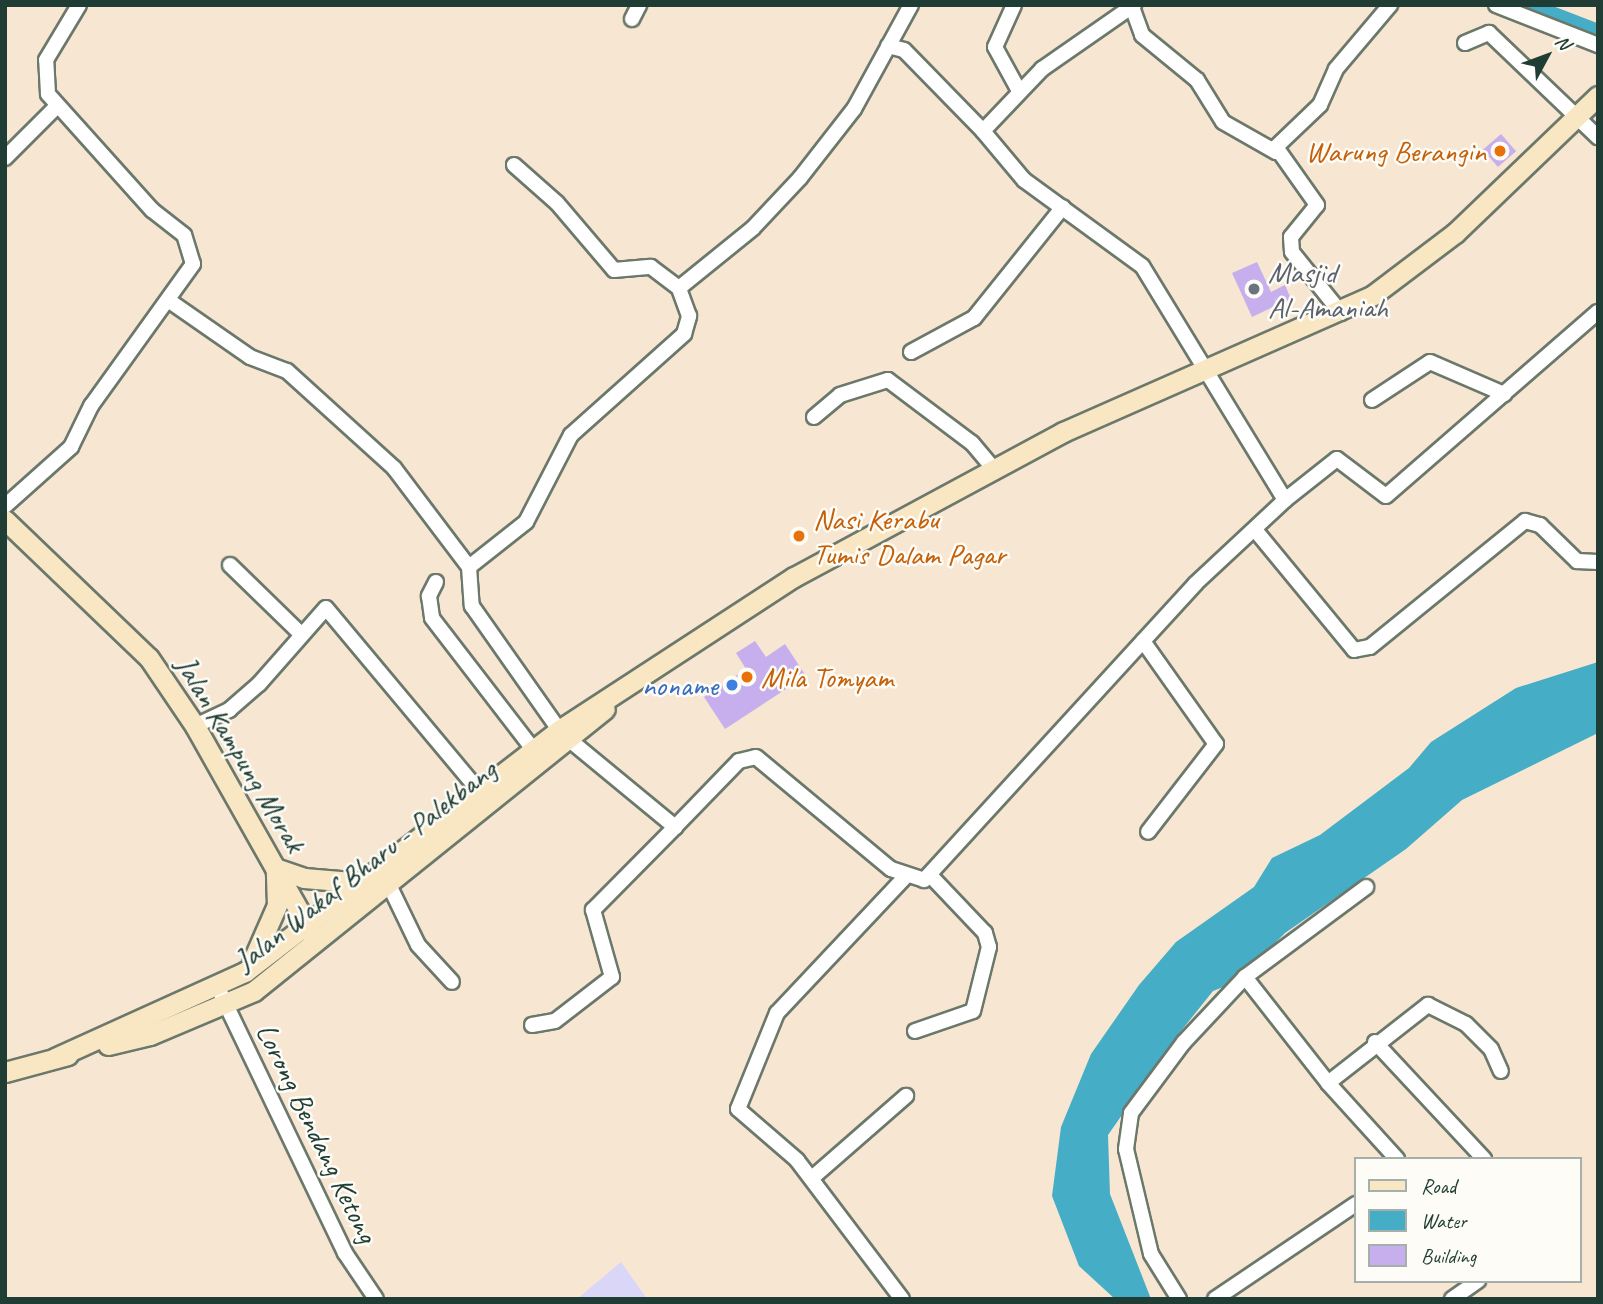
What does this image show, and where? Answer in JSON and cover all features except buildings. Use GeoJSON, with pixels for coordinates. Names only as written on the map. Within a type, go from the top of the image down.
{"type":"FeatureCollection","features":[{"type":"Feature","properties":{"kind":"main road","name":"Jalan Wakaf Bharu - Palekbang"},"geometry":{"type":"LineString","coordinates":[[5,1072],[150,1035],[226,1005],[318,945],[390,887],[565,736],[639,677],[794,577],[994,469],[1206,370],[1341,313],[1445,241],[1598,96]]}},
{"type":"Feature","properties":{"kind":"main road","name":"Jalan Kampung Morak"},"geometry":{"type":"LineString","coordinates":[[5,520],[128,634],[195,726],[318,945]]}},
{"type":"Feature","properties":{"kind":"main road","name":"Jalan Wakaf Bharu - Palekbang"},"geometry":{"type":"LineString","coordinates":[[55,1058],[217,987],[244,972],[308,927],[533,749],[565,736]]}},
{"type":"Feature","properties":{"kind":"main road"},"geometry":{"type":"LineString","coordinates":[[244,972],[270,929],[275,867],[314,880],[365,883]]}},
{"type":"Feature","properties":{"kind":"street"},"geometry":{"type":"LineString","coordinates":[[5,506],[71,447],[91,406],[193,264],[191,245],[57,106],[42,71],[79,5]]}},
{"type":"Feature","properties":{"kind":"street"},"geometry":{"type":"LineString","coordinates":[[632,19],[639,5]]}},
{"type":"Feature","properties":{"kind":"street"},"geometry":{"type":"LineString","coordinates":[[679,288],[752,228],[800,178],[853,109],[911,5]]}},
{"type":"Feature","properties":{"kind":"street"},"geometry":{"type":"LineString","coordinates":[[1014,5],[995,47],[1018,89]]}},
{"type":"Feature","properties":{"kind":"street"},"geometry":{"type":"LineString","coordinates":[[1276,152],[1320,105],[1335,69],[1390,5]]}},
{"type":"Feature","properties":{"kind":"street"},"geometry":{"type":"LineString","coordinates":[[1496,5],[1598,45]]}},
{"type":"Feature","properties":{"kind":"street"},"geometry":{"type":"LineString","coordinates":[[984,131],[1018,89],[1133,6],[1142,35],[1197,80],[1223,121],[1276,152],[1317,205],[1291,237],[1292,253],[1341,313]]}},
{"type":"Feature","properties":{"kind":"street"},"geometry":{"type":"LineString","coordinates":[[1465,43],[1489,33],[1580,113],[1598,137]]}},
{"type":"Feature","properties":{"kind":"street"},"geometry":{"type":"LineString","coordinates":[[888,46],[904,50],[984,131],[1024,180],[1142,266],[1285,500]]}},
{"type":"Feature","properties":{"kind":"street"},"geometry":{"type":"LineString","coordinates":[[5,158],[57,106]]}},
{"type":"Feature","properties":{"kind":"street"},"geometry":{"type":"LineString","coordinates":[[469,567],[526,522],[571,435],[684,334],[690,316],[679,288],[651,267],[614,270],[557,202],[514,165]]}},
{"type":"Feature","properties":{"kind":"street"},"geometry":{"type":"LineString","coordinates":[[911,352],[974,318],[1063,206]]}},
{"type":"Feature","properties":{"kind":"street"},"geometry":{"type":"LineString","coordinates":[[168,300],[250,357],[296,379],[394,468],[469,567],[472,606],[565,736],[675,827]]}},
{"type":"Feature","properties":{"kind":"street"},"geometry":{"type":"LineString","coordinates":[[902,1299],[812,1178],[738,1109],[777,1013],[905,878],[931,876],[1143,641],[1285,500],[1337,459],[1387,496],[1598,312]]}},
{"type":"Feature","properties":{"kind":"street"},"geometry":{"type":"LineString","coordinates":[[1372,401],[1430,362],[1504,394]]}},
{"type":"Feature","properties":{"kind":"street"},"geometry":{"type":"LineString","coordinates":[[814,417],[840,395],[888,380],[972,443],[994,469]]}},
{"type":"Feature","properties":{"kind":"street"},"geometry":{"type":"LineString","coordinates":[[1256,531],[1354,650],[1370,647],[1525,521],[1540,525],[1577,561],[1598,562]]}},
{"type":"Feature","properties":{"kind":"street"},"geometry":{"type":"LineString","coordinates":[[230,565],[300,634]]}},
{"type":"Feature","properties":{"kind":"street"},"geometry":{"type":"LineString","coordinates":[[436,582],[429,596],[432,618],[533,749]]}},
{"type":"Feature","properties":{"kind":"street"},"geometry":{"type":"LineString","coordinates":[[195,726],[232,708],[326,608],[480,792]]}},
{"type":"Feature","properties":{"kind":"street"},"geometry":{"type":"LineString","coordinates":[[1143,641],[1216,744],[1147,832]]}},
{"type":"Feature","properties":{"kind":"street"},"geometry":{"type":"LineString","coordinates":[[532,1024],[555,1021],[612,977],[593,910],[739,761],[756,757],[905,878]]}},
{"type":"Feature","properties":{"kind":"street"},"geometry":{"type":"LineString","coordinates":[[915,1031],[973,1011],[989,947],[985,933],[931,876]]}},
{"type":"Feature","properties":{"kind":"street"},"geometry":{"type":"LineString","coordinates":[[390,887],[418,945],[452,982]]}},
{"type":"Feature","properties":{"kind":"street"},"geometry":{"type":"LineString","coordinates":[[1179,1299],[1151,1254],[1126,1130],[1185,1042],[1245,977],[1366,887]]}},
{"type":"Feature","properties":{"kind":"street"},"geometry":{"type":"LineString","coordinates":[[1245,977],[1328,1083],[1395,1157]]}},
{"type":"Feature","properties":{"kind":"street","name":"Lorong Bendang Ketong"},"geometry":{"type":"LineString","coordinates":[[217,987],[345,1253],[376,1299]]}},
{"type":"Feature","properties":{"kind":"street"},"geometry":{"type":"LineString","coordinates":[[1328,1083],[1375,1042],[1432,1005],[1466,1024],[1491,1049],[1501,1071]]}},
{"type":"Feature","properties":{"kind":"street"},"geometry":{"type":"LineString","coordinates":[[1375,1042],[1482,1157]]}},
{"type":"Feature","properties":{"kind":"street"},"geometry":{"type":"LineString","coordinates":[[812,1178],[906,1096]]}},
{"type":"Feature","properties":{"kind":"street"},"geometry":{"type":"LineString","coordinates":[[1215,1299],[1354,1205]]}},
{"type":"Feature","properties":{"kind":"street"},"geometry":{"type":"LineString","coordinates":[[1452,1299],[1475,1283]]}},
{"type":"Feature","properties":{"kind":"shaded area"},"geometry":{"type":"Polygon","coordinates":[[[621,1262],[647,1299],[577,1299],[621,1262]]]}},
{"type":"Feature","properties":{"kind":"water"},"geometry":{"type":"Polygon","coordinates":[[[1598,662],[1598,733],[1462,800],[1406,849],[1285,933],[1236,982],[1213,991],[1177,1036],[1108,1135],[1110,1194],[1151,1299],[1115,1299],[1079,1266],[1052,1196],[1061,1127],[1091,1054],[1139,985],[1176,942],[1254,887],[1272,858],[1320,835],[1409,768],[1431,742],[1516,688],[1598,662]]]}},
{"type":"Feature","properties":{"kind":"waterway"},"geometry":{"type":"LineString","coordinates":[[1528,5],[1598,32]]}},
{"type":"Feature","properties":{"kind":"place","name":"Warung Berangin"},"geometry":{"type":"Point","coordinates":[1500,151]}},
{"type":"Feature","properties":{"kind":"place","name":"Masjid Al-Amaniah"},"geometry":{"type":"Point","coordinates":[1254,289]}},
{"type":"Feature","properties":{"kind":"place","name":"Nasi Kerabu Tumis Dalam Pagar"},"geometry":{"type":"Point","coordinates":[799,536]}},
{"type":"Feature","properties":{"kind":"place","name":"Mila Tomyam"},"geometry":{"type":"Point","coordinates":[747,677]}},
{"type":"Feature","properties":{"kind":"place","name":"noname"},"geometry":{"type":"Point","coordinates":[732,685]}}]}
